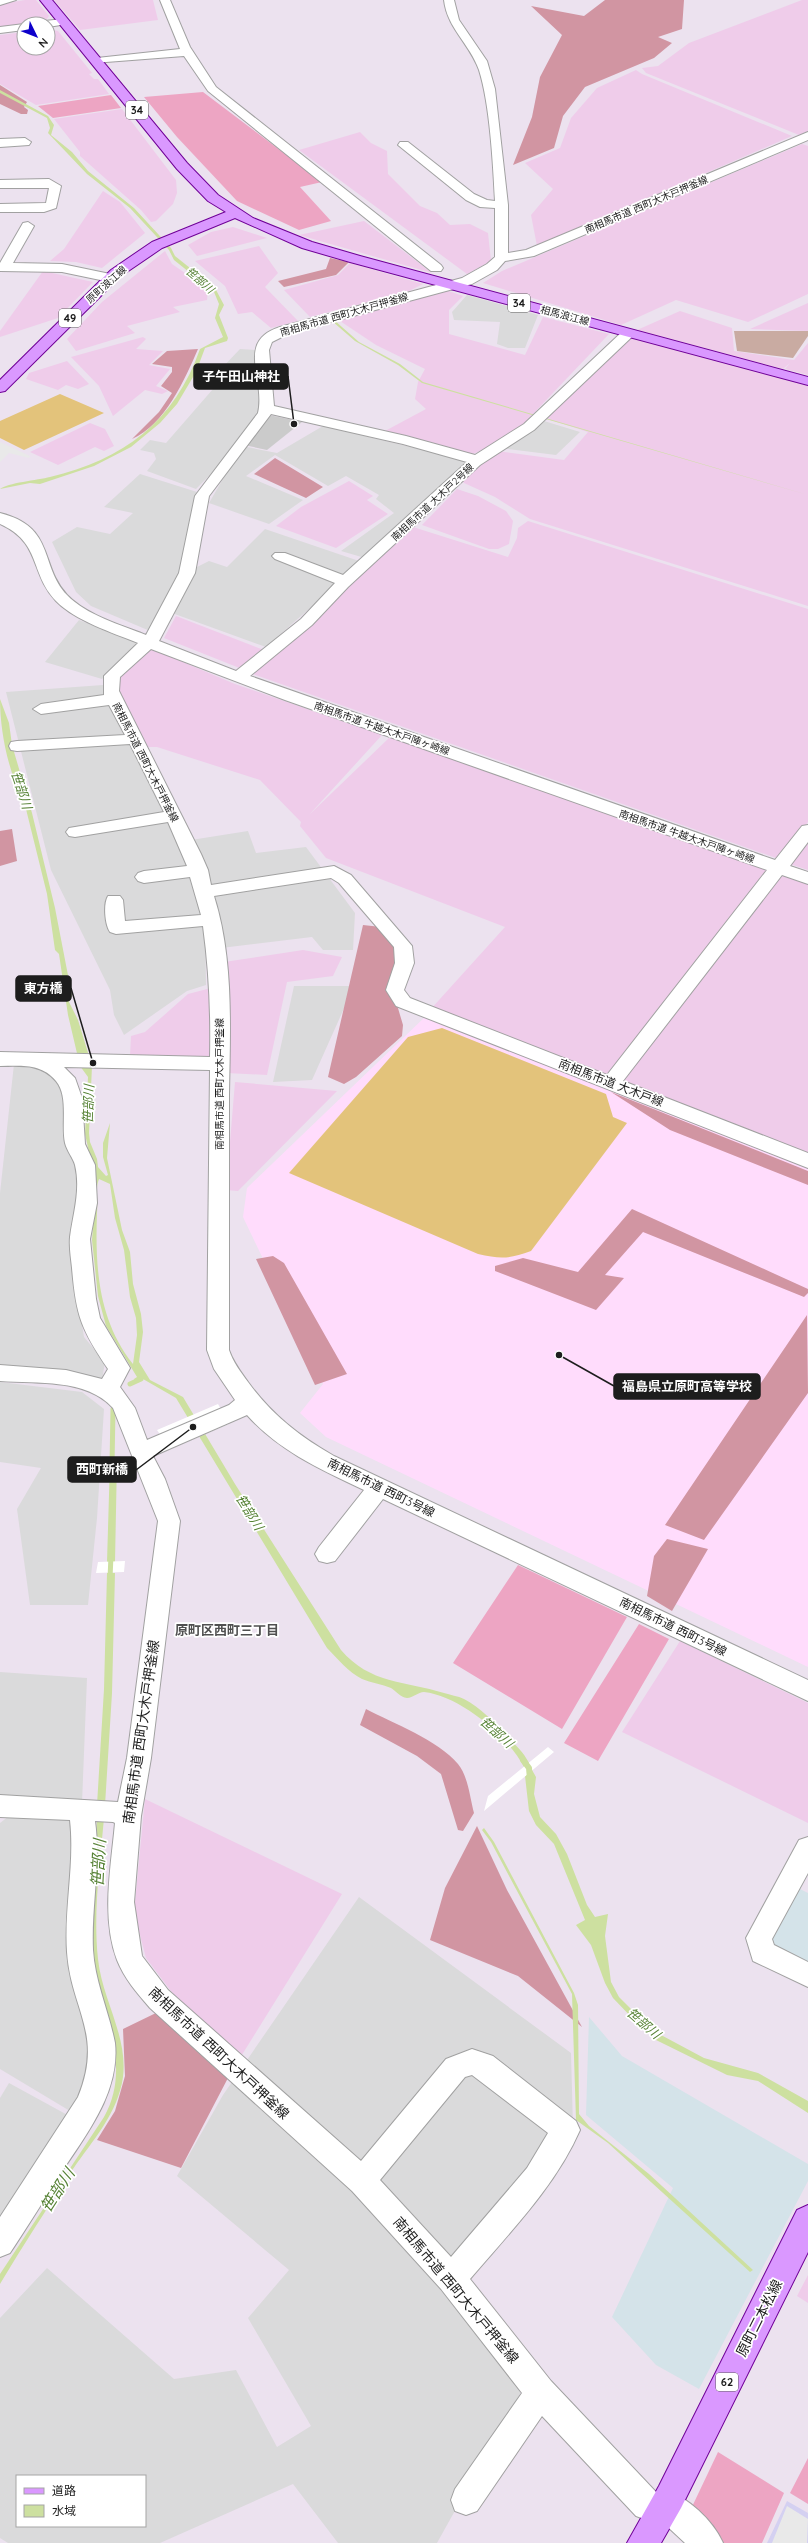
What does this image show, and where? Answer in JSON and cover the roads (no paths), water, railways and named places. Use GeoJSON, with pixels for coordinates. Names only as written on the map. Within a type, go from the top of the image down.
{"type":"FeatureCollection","features":[{"type":"Feature","properties":{"kind":"main road","name":"34"},"geometry":{"type":"LineString","coordinates":[[46,0],[182,166],[213,198],[234,214]]}},
{"type":"Feature","properties":{"kind":"main road","name":"原町浪江線"},"geometry":{"type":"LineString","coordinates":[[0,388],[110,278],[144,253],[173,238],[234,214]]}},
{"type":"Feature","properties":{"kind":"main road","name":"相馬浪江線"},"geometry":{"type":"LineString","coordinates":[[234,214],[307,245],[808,381]]}},
{"type":"Feature","properties":{"kind":"main road","name":"原町二本松線"},"geometry":{"type":"LineString","coordinates":[[644,2543],[656,2505],[808,2220]]}},
{"type":"Feature","properties":{"kind":"street"},"geometry":{"type":"LineString","coordinates":[[0,2],[11,0]]}},
{"type":"Feature","properties":{"kind":"street"},"geometry":{"type":"LineString","coordinates":[[165,0],[188,52],[202,78],[212,89],[436,268]]}},
{"type":"Feature","properties":{"kind":"street"},"geometry":{"type":"LineString","coordinates":[[449,0],[450,14],[458,30],[481,60],[492,115],[502,205],[501,258]]}},
{"type":"Feature","properties":{"kind":"street"},"geometry":{"type":"LineString","coordinates":[[56,23],[63,22]]}},
{"type":"Feature","properties":{"kind":"street"},"geometry":{"type":"LineString","coordinates":[[0,30],[16,28]]}},
{"type":"Feature","properties":{"kind":"street"},"geometry":{"type":"LineString","coordinates":[[97,61],[188,52]]}},
{"type":"Feature","properties":{"kind":"street","name":"南相馬市道 西町大木戸押釜線"},"geometry":{"type":"LineString","coordinates":[[245,1395],[222,1362],[218,1350],[218,1064],[220,1030],[216,963],[211,920],[199,870],[174,816],[114,699],[111,691],[112,676],[149,642],[178,594],[187,572],[202,496],[267,409],[267,384],[262,349],[267,339],[284,330],[450,284],[467,281],[492,267],[501,258],[529,253],[808,136]]}},
{"type":"Feature","properties":{"kind":"street"},"geometry":{"type":"LineString","coordinates":[[0,142],[25,142]]}},
{"type":"Feature","properties":{"kind":"street"},"geometry":{"type":"LineString","coordinates":[[404,145],[470,197],[484,204],[502,205]]}},
{"type":"Feature","properties":{"kind":"street"},"geometry":{"type":"LineString","coordinates":[[0,184],[49,183],[55,186],[52,205],[44,208],[0,208]]}},
{"type":"Feature","properties":{"kind":"street"},"geometry":{"type":"LineString","coordinates":[[2,267],[28,226]]}},
{"type":"Feature","properties":{"kind":"street"},"geometry":{"type":"LineString","coordinates":[[2,267],[62,268],[110,278]]}},
{"type":"Feature","properties":{"kind":"street","name":"南相馬市道 大木戸2号線"},"geometry":{"type":"LineString","coordinates":[[239,677],[299,627],[345,581],[477,460],[529,427],[629,333]]}},
{"type":"Feature","properties":{"kind":"street"},"geometry":{"type":"LineString","coordinates":[[267,409],[406,440],[477,460]]}},
{"type":"Feature","properties":{"kind":"street","name":"南相馬市道 牛越大木戸陣ヶ崎線"},"geometry":{"type":"LineString","coordinates":[[0,518],[20,529],[35,542],[58,593],[66,602],[96,619],[149,642],[239,677],[808,878]]}},
{"type":"Feature","properties":{"kind":"street"},"geometry":{"type":"LineString","coordinates":[[280,556],[345,581]]}},
{"type":"Feature","properties":{"kind":"street"},"geometry":{"type":"LineString","coordinates":[[41,709],[114,699]]}},
{"type":"Feature","properties":{"kind":"street"},"geometry":{"type":"LineString","coordinates":[[17,746],[134,739]]}},
{"type":"Feature","properties":{"kind":"street"},"geometry":{"type":"LineString","coordinates":[[75,832],[174,816]]}},
{"type":"Feature","properties":{"kind":"street"},"geometry":{"type":"LineString","coordinates":[[611,1083],[808,830]]}},
{"type":"Feature","properties":{"kind":"street"},"geometry":{"type":"LineString","coordinates":[[144,878],[199,870]]}},
{"type":"Feature","properties":{"kind":"street","name":"南相馬市道 大木戸線"},"geometry":{"type":"LineString","coordinates":[[205,892],[334,872],[345,879],[402,946],[406,955],[403,970],[395,990],[397,996],[414,1008],[611,1083],[808,1161]]}},
{"type":"Feature","properties":{"kind":"street"},"geometry":{"type":"LineString","coordinates":[[114,900],[116,928],[211,920]]}},
{"type":"Feature","properties":{"kind":"street"},"geometry":{"type":"LineString","coordinates":[[0,1059],[218,1064]]}},
{"type":"Feature","properties":{"kind":"street"},"geometry":{"type":"LineString","coordinates":[[51,1061],[65,1078],[72,1098],[75,1144],[85,1165],[87,1203],[80,1239],[85,1299],[89,1318],[98,1337],[119,1368],[108,1389]]}},
{"type":"Feature","properties":{"kind":"street"},"geometry":{"type":"LineString","coordinates":[[0,1373],[85,1381],[108,1389],[121,1403],[140,1452],[225,1416],[242,1407],[246,1402],[245,1395]]}},
{"type":"Feature","properties":{"kind":"street","name":"南相馬市道 西町3号線"},"geometry":{"type":"LineString","coordinates":[[245,1395],[278,1430],[307,1452],[379,1488],[808,1691]]}},
{"type":"Feature","properties":{"kind":"street","name":"南相馬市道 西町大木戸押釜線"},"geometry":{"type":"LineString","coordinates":[[140,1452],[154,1479],[169,1521],[139,1758],[121,1814],[121,1902],[125,1940],[130,1959],[137,1972],[173,2013],[362,2181],[451,2279],[540,2392],[656,2505],[678,2513],[707,2543]]}},
{"type":"Feature","properties":{"kind":"street"},"geometry":{"type":"LineString","coordinates":[[327,1554],[379,1488]]}},
{"type":"Feature","properties":{"kind":"street"},"geometry":{"type":"LineString","coordinates":[[0,1806],[121,1814]]}},
{"type":"Feature","properties":{"kind":"street"},"geometry":{"type":"LineString","coordinates":[[0,2243],[88,2105],[99,2082],[103,2056],[83,1974],[80,1950],[85,1811]]}},
{"type":"Feature","properties":{"kind":"street"},"geometry":{"type":"LineString","coordinates":[[808,1848],[759,1938],[762,1952],[808,1975]]}},
{"type":"Feature","properties":{"kind":"street"},"geometry":{"type":"LineString","coordinates":[[362,2181],[456,2068],[472,2062],[483,2065],[566,2130],[537,2178],[451,2279]]}},
{"type":"Feature","properties":{"kind":"street"},"geometry":{"type":"LineString","coordinates":[[466,2500],[540,2392]]}},
{"type":"Feature","properties":{"kind":"water"},"geometry":{"type":"Polygon","coordinates":[[[0,90],[48,116],[54,125],[51,135],[72,152],[88,171],[134,208],[171,248],[175,256],[215,288],[224,305],[219,315],[228,338],[227,341],[205,348],[196,372],[177,404],[160,423],[131,447],[94,466],[40,484],[30,483],[0,489],[9,485],[76,470],[101,460],[123,448],[143,434],[161,417],[176,397],[189,374],[200,349],[223,337],[215,318],[219,304],[214,292],[174,260],[169,250],[130,208],[87,174],[48,133],[50,128],[47,118],[0,93],[0,90]]]}},
{"type":"Feature","properties":{"kind":"water"},"geometry":{"type":"Polygon","coordinates":[[[334,320],[359,342],[400,364],[423,382],[808,495],[422,383],[398,365],[355,341],[332,321],[334,320]]]}},
{"type":"Feature","properties":{"kind":"water"},"geometry":{"type":"Polygon","coordinates":[[[0,699],[9,723],[12,745],[32,813],[55,908],[72,996],[69,1002],[78,1020],[92,1066],[89,1133],[90,1142],[97,1159],[98,1167],[106,1176],[108,1175],[103,1157],[103,1143],[110,1123],[107,1158],[122,1230],[130,1252],[133,1284],[141,1314],[143,1332],[139,1362],[150,1380],[183,1397],[235,1484],[341,1650],[352,1661],[376,1675],[389,1680],[430,1689],[464,1699],[491,1720],[521,1752],[529,1763],[524,1767],[517,1755],[507,1743],[482,1719],[467,1709],[438,1695],[424,1692],[407,1698],[384,1685],[362,1679],[348,1669],[327,1648],[176,1398],[143,1379],[135,1382],[134,1379],[137,1377],[106,1326],[98,1296],[92,1240],[95,1203],[91,1161],[85,1134],[88,1077],[80,1066],[68,1015],[59,954],[55,950],[47,894],[24,801],[18,790],[9,764],[3,738],[0,699]],[[99,1179],[97,1187],[98,1273],[101,1292],[112,1329],[121,1347],[133,1364],[137,1335],[136,1318],[130,1297],[124,1250],[115,1218],[110,1184],[99,1179]]]}},
{"type":"Feature","properties":{"kind":"water"},"geometry":{"type":"Polygon","coordinates":[[[117,1460],[115,1562],[107,1562],[110,1461],[117,1460]]]}},
{"type":"Feature","properties":{"kind":"water"},"geometry":{"type":"Polygon","coordinates":[[[107,1573],[115,1573],[112,1693],[105,1805],[97,1805],[104,1689],[107,1573]]]}},
{"type":"Feature","properties":{"kind":"water"},"geometry":{"type":"Polygon","coordinates":[[[532,1770],[536,1777],[534,1794],[540,1817],[556,1834],[567,1854],[587,1905],[595,1917],[608,1914],[605,1936],[611,1982],[619,1997],[641,2019],[661,2035],[704,2058],[758,2073],[808,2101],[808,2113],[758,2081],[727,2075],[656,2040],[613,1998],[605,1983],[591,1945],[576,1925],[585,1920],[554,1844],[536,1825],[529,1811],[525,1776],[532,1770]]]}},
{"type":"Feature","properties":{"kind":"water"},"geometry":{"type":"Polygon","coordinates":[[[97,1818],[104,1818],[96,1924],[98,1959],[104,1989],[122,2047],[124,2062],[123,2077],[116,2102],[104,2126],[73,2169],[0,2284],[0,2274],[104,2117],[113,2096],[116,2075],[115,2054],[112,2033],[96,1970],[92,1933],[92,1900],[97,1818]]]}},
{"type":"Feature","properties":{"kind":"water"},"geometry":{"type":"Polygon","coordinates":[[[484,1828],[494,1842],[574,1993],[578,2005],[579,2114],[589,2126],[649,2174],[753,2270],[750,2272],[608,2143],[576,2120],[572,1994],[491,1842],[482,1830],[484,1828]]]}},
{"type":"Feature","properties":{"kind":"waterway","name":"笹部川"},"geometry":{"type":"LineString","coordinates":[[130,1384],[141,1379]]}},
{"type":"Feature","properties":{"kind":"waterway","name":"笹部川"},"geometry":{"type":"LineString","coordinates":[[112,1466],[113,1409]]}},
{"type":"Feature","properties":{"kind":"waterway","name":"笹部川"},"geometry":{"type":"LineString","coordinates":[[110,1578],[111,1556]]}},
{"type":"Feature","properties":{"kind":"waterway","name":"笹部川"},"geometry":{"type":"LineString","coordinates":[[523,1760],[529,1768],[530,1779]]}},
{"type":"Feature","properties":{"kind":"place","name":"子午田山神社"},"geometry":{"type":"Point","coordinates":[294,424]}},
{"type":"Feature","properties":{"kind":"place","name":"東方橋"},"geometry":{"type":"Point","coordinates":[93,1063]}},
{"type":"Feature","properties":{"kind":"place","name":"福島県立原町高等学校"},"geometry":{"type":"Point","coordinates":[559,1355]}},
{"type":"Feature","properties":{"kind":"place","name":"西町新橋"},"geometry":{"type":"Point","coordinates":[193,1427]}},
{"type":"Feature","properties":{"kind":"district","name":"原町区西町三丁目"},"geometry":{"type":"Point","coordinates":[227,1630]}}]}
